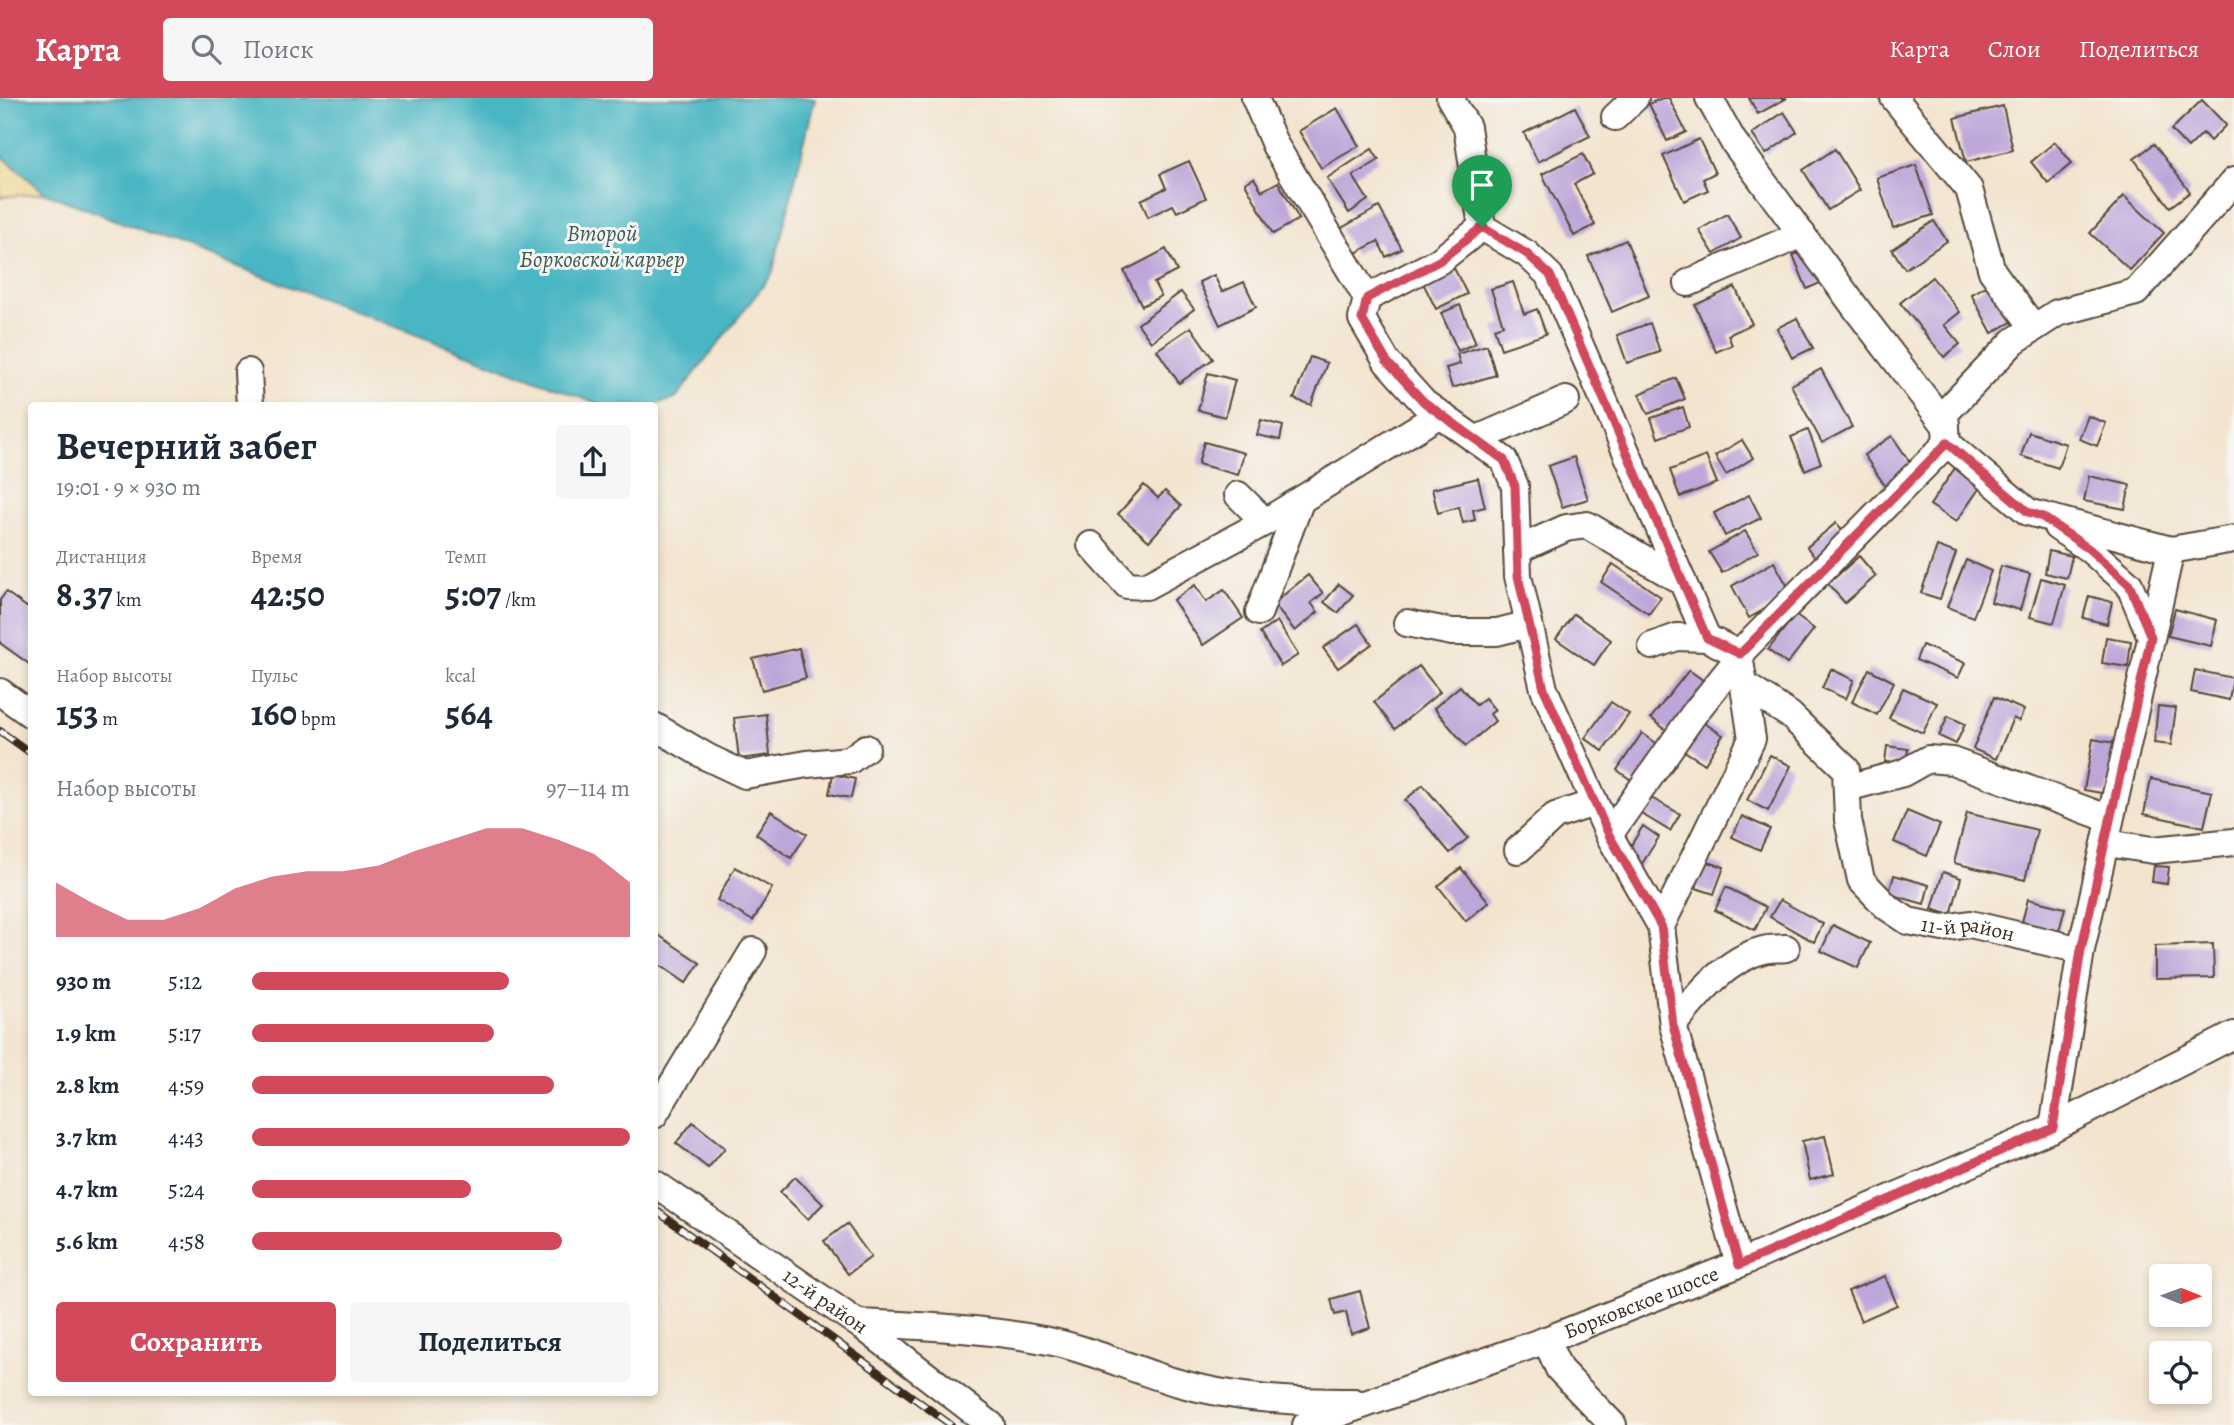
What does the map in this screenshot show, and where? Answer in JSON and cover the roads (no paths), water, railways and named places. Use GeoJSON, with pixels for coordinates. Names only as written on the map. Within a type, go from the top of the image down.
{"type":"FeatureCollection","features":[{"type":"Feature","properties":{"kind":"street"},"geometry":{"type":"LineString","coordinates":[[1255,98],[1275,145],[1367,298],[1362,319],[1387,362],[1424,402],[1504,460],[1515,486],[1518,576],[1544,689],[1609,835],[1661,926],[1673,1025],[1739,1265]]}},
{"type":"Feature","properties":{"kind":"street"},"geometry":{"type":"LineString","coordinates":[[1450,98],[1467,127],[1482,227]]}},
{"type":"Feature","properties":{"kind":"street"},"geometry":{"type":"LineString","coordinates":[[1615,117],[1635,98]]}},
{"type":"Feature","properties":{"kind":"street"},"geometry":{"type":"LineString","coordinates":[[1709,98],[1733,141],[1946,435],[2028,512],[2171,550],[2232,546]]}},
{"type":"Feature","properties":{"kind":"street"},"geometry":{"type":"LineString","coordinates":[[1894,98],[1969,189],[1992,271],[2034,328]]}},
{"type":"Feature","properties":{"kind":"street"},"geometry":{"type":"LineString","coordinates":[[1609,835],[1693,715],[1740,655],[1946,435],[1945,413],[2014,341],[2057,313],[2136,292],[2234,181]]}},
{"type":"Feature","properties":{"kind":"street"},"geometry":{"type":"LineString","coordinates":[[1367,298],[1439,261],[1482,227]]}},
{"type":"Feature","properties":{"kind":"street"},"geometry":{"type":"LineString","coordinates":[[1482,227],[1527,254],[1550,275],[1707,638]]}},
{"type":"Feature","properties":{"kind":"street"},"geometry":{"type":"LineString","coordinates":[[1688,282],[1802,234]]}},
{"type":"Feature","properties":{"kind":"street"},"geometry":{"type":"LineString","coordinates":[[248,372],[250,402]]}},
{"type":"Feature","properties":{"kind":"street"},"geometry":{"type":"LineString","coordinates":[[1475,440],[1566,400]]}},
{"type":"Feature","properties":{"kind":"street"},"geometry":{"type":"LineString","coordinates":[[1091,545],[1127,585],[1146,586],[1300,502],[1440,414]]}},
{"type":"Feature","properties":{"kind":"street"},"geometry":{"type":"LineString","coordinates":[[1238,495],[1265,522]]}},
{"type":"Feature","properties":{"kind":"street"},"geometry":{"type":"LineString","coordinates":[[1259,612],[1300,502]]}},
{"type":"Feature","properties":{"kind":"street"},"geometry":{"type":"LineString","coordinates":[[2041,516],[2089,549],[2129,584],[2151,637]]}},
{"type":"Feature","properties":{"kind":"street"},"geometry":{"type":"LineString","coordinates":[[1517,551],[1566,528],[1587,525],[1683,582]]}},
{"type":"Feature","properties":{"kind":"street"},"geometry":{"type":"LineString","coordinates":[[2053,1128],[2081,950],[2171,550]]}},
{"type":"Feature","properties":{"kind":"street"},"geometry":{"type":"LineString","coordinates":[[1407,623],[1463,632],[1497,632],[1529,624]]}},
{"type":"Feature","properties":{"kind":"street"},"geometry":{"type":"LineString","coordinates":[[1651,646],[1677,637],[1707,638],[1740,655]]}},
{"type":"Feature","properties":{"kind":"street"},"geometry":{"type":"LineString","coordinates":[[1661,926],[1752,739],[1740,655]]}},
{"type":"Feature","properties":{"kind":"street","name":"11-й район"},"geometry":{"type":"LineString","coordinates":[[1744,685],[1790,715],[1846,769],[1848,820],[1861,880],[1887,906],[1908,921],[1943,928],[1970,924],[2081,950]]}},
{"type":"Feature","properties":{"kind":"street"},"geometry":{"type":"LineString","coordinates":[[0,692],[28,712]]}},
{"type":"Feature","properties":{"kind":"street"},"geometry":{"type":"LineString","coordinates":[[658,728],[745,775],[807,764],[850,760],[866,748]]}},
{"type":"Feature","properties":{"kind":"street"},"geometry":{"type":"LineString","coordinates":[[1847,788],[1903,773],[1928,759],[1952,761],[2153,850],[2234,842]]}},
{"type":"Feature","properties":{"kind":"street"},"geometry":{"type":"LineString","coordinates":[[1518,850],[1555,816],[1594,803]]}},
{"type":"Feature","properties":{"kind":"street"},"geometry":{"type":"LineString","coordinates":[[1673,1025],[1700,993],[1736,961],[1764,950],[1786,948]]}},
{"type":"Feature","properties":{"kind":"street"},"geometry":{"type":"LineString","coordinates":[[658,1108],[753,951]]}},
{"type":"Feature","properties":{"kind":"street","name":"Борковское шоссе"},"geometry":{"type":"LineString","coordinates":[[1306,1425],[1546,1340],[1739,1265],[2053,1128],[2234,1035]]}},
{"type":"Feature","properties":{"kind":"street","name":"12-й район"},"geometry":{"type":"LineString","coordinates":[[658,1186],[858,1323],[991,1425]]}},
{"type":"Feature","properties":{"kind":"street"},"geometry":{"type":"LineString","coordinates":[[858,1323],[959,1328],[1045,1340],[1175,1382],[1235,1396],[1297,1402],[1377,1402]]}},
{"type":"Feature","properties":{"kind":"street"},"geometry":{"type":"LineString","coordinates":[[1546,1340],[1559,1369],[1613,1425]]}},
{"type":"Feature","properties":{"kind":"water","name":"Второй Борковской карьер"},"geometry":{"type":"Polygon","coordinates":[[[0,98],[815,98],[772,274],[675,399],[658,403],[593,402],[45,193],[0,154],[0,98]]]}},
{"type":"Feature","properties":{"kind":"railway"},"geometry":{"type":"LineString","coordinates":[[0,731],[28,751]]}},
{"type":"Feature","properties":{"kind":"railway"},"geometry":{"type":"LineString","coordinates":[[658,1212],[951,1425]]}}]}
